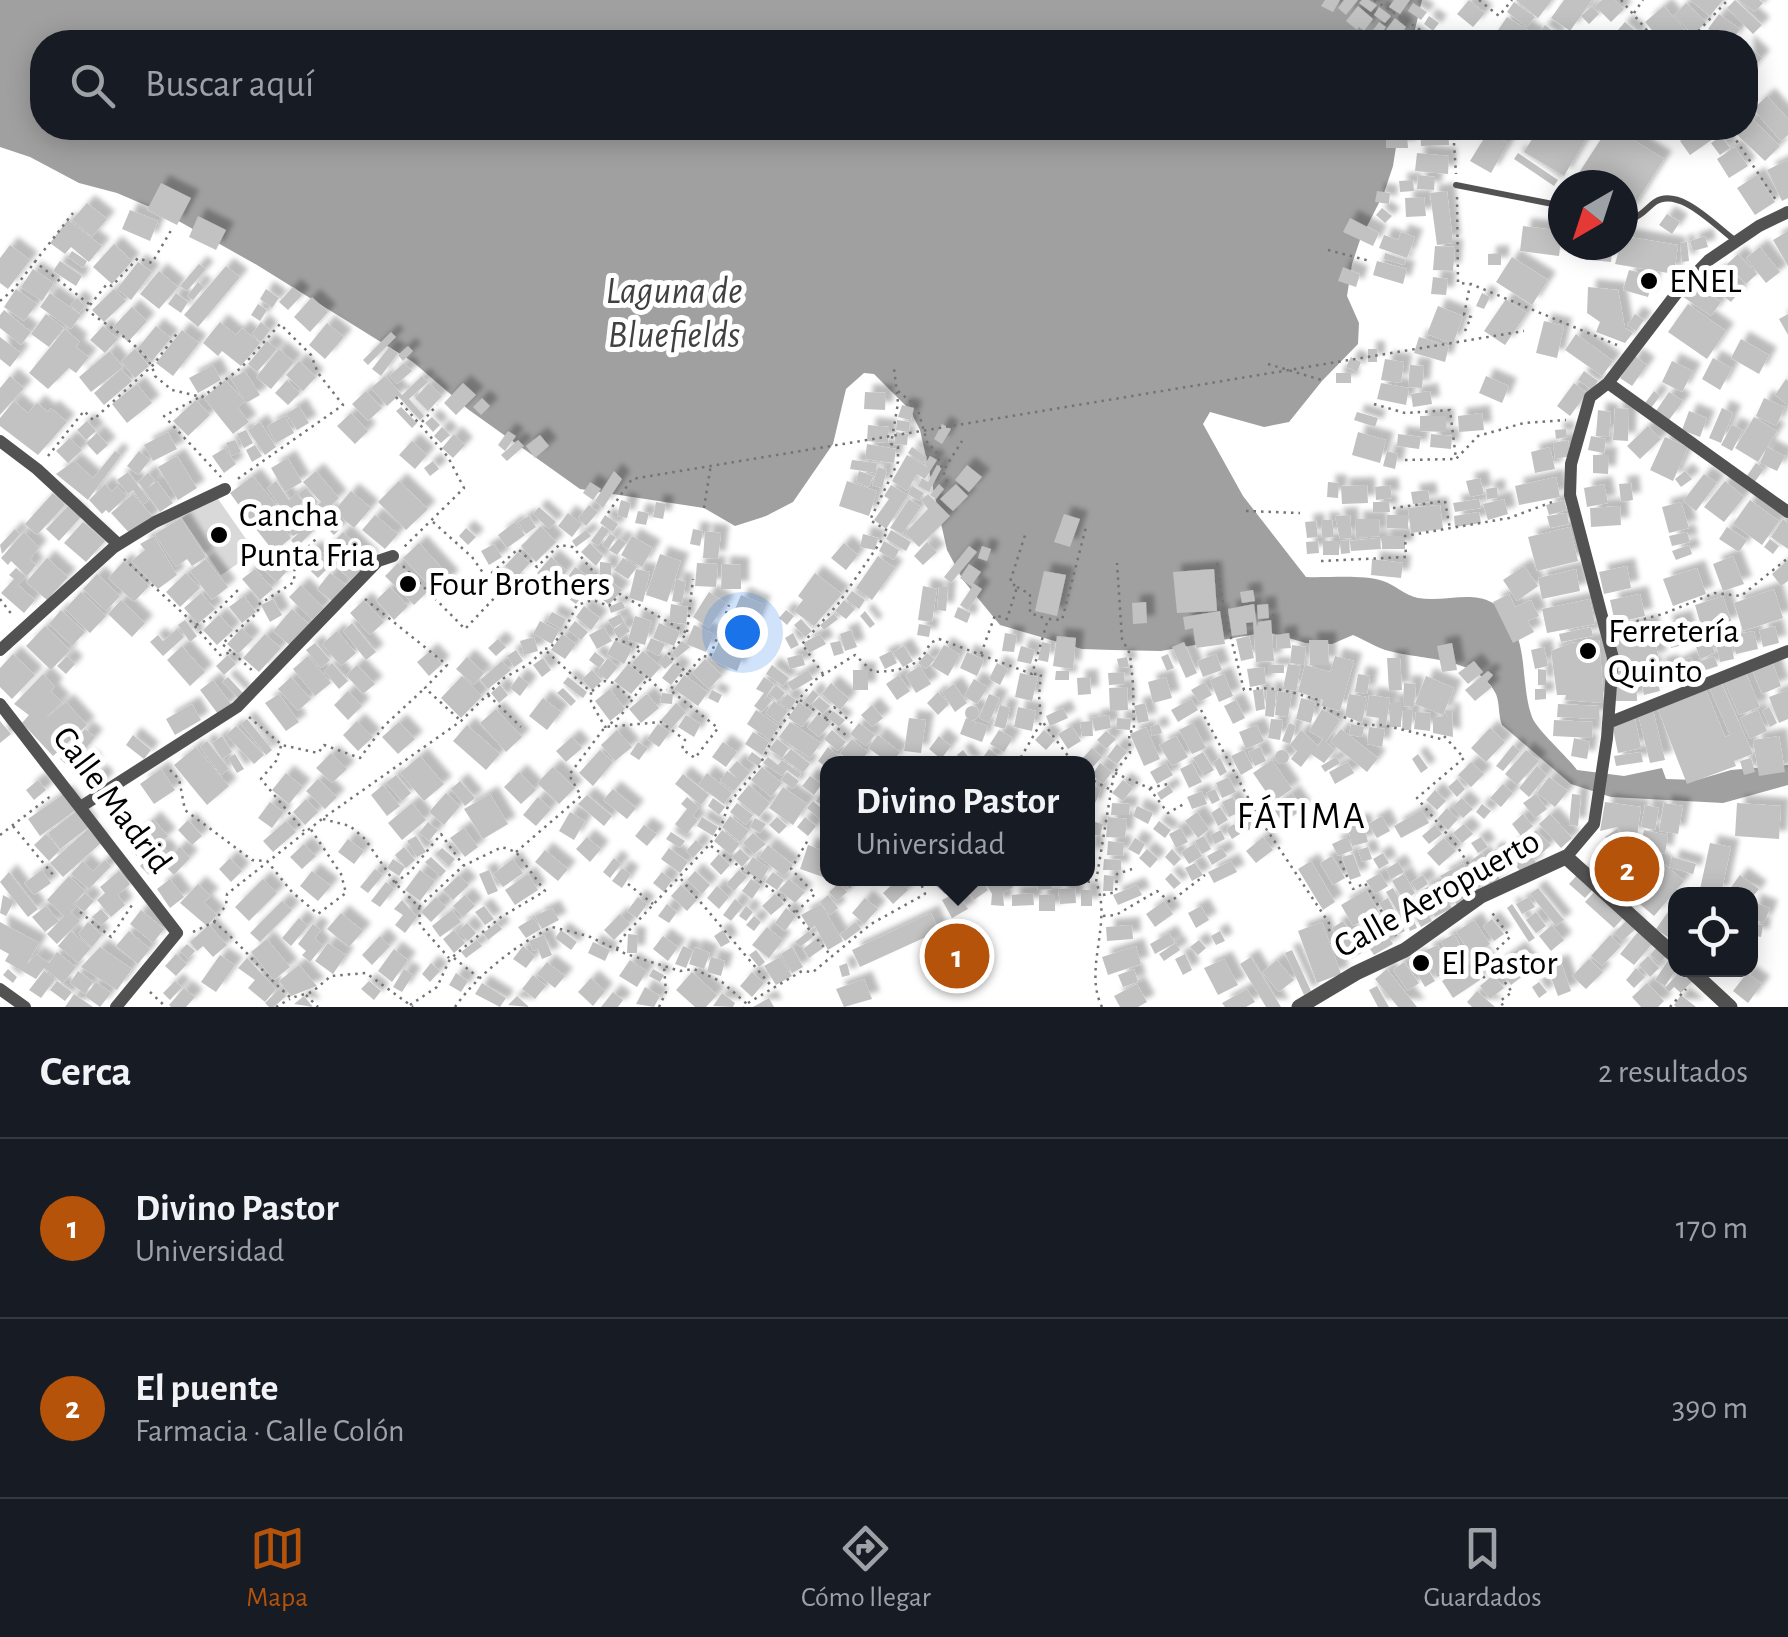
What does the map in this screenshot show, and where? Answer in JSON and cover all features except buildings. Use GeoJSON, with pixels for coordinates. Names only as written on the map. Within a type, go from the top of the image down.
{"type":"FeatureCollection","features":[{"type":"Feature","properties":{"kind":"street"},"geometry":{"type":"LineString","coordinates":[[1787,213],[1709,260],[1676,294],[1608,384],[1590,398],[1572,464],[1570,495],[1613,658],[1608,722],[1788,651]]}},
{"type":"Feature","properties":{"kind":"street"},"geometry":{"type":"LineString","coordinates":[[1608,384],[1788,512]]}},
{"type":"Feature","properties":{"kind":"street"},"geometry":{"type":"LineString","coordinates":[[0,441],[37,469],[115,546]]}},
{"type":"Feature","properties":{"kind":"street"},"geometry":{"type":"LineString","coordinates":[[0,650],[115,546],[224,488]]}},
{"type":"Feature","properties":{"kind":"street"},"geometry":{"type":"LineString","coordinates":[[82,806],[237,707],[378,562],[394,556]]}},
{"type":"Feature","properties":{"kind":"street","name":"Calle Madrid"},"geometry":{"type":"LineString","coordinates":[[0,704],[177,933]]}},
{"type":"Feature","properties":{"kind":"street","name":"Calle Aeropuerto"},"geometry":{"type":"LineString","coordinates":[[1301,1006],[1405,950],[1484,895],[1566,857],[1594,824],[1608,722]]}},
{"type":"Feature","properties":{"kind":"street"},"geometry":{"type":"LineString","coordinates":[[1566,857],[1668,950]]}},
{"type":"Feature","properties":{"kind":"street"},"geometry":{"type":"LineString","coordinates":[[116,1007],[177,933]]}},
{"type":"Feature","properties":{"kind":"street"},"geometry":{"type":"LineString","coordinates":[[1698,977],[1730,1007]]}},
{"type":"Feature","properties":{"kind":"street"},"geometry":{"type":"LineString","coordinates":[[0,989],[25,1007]]}},
{"type":"Feature","properties":{"kind":"lane"},"geometry":{"type":"LineString","coordinates":[[1456,185],[1548,203]]}},
{"type":"Feature","properties":{"kind":"lane"},"geometry":{"type":"LineString","coordinates":[[1638,215],[1654,202],[1666,198],[1680,200],[1737,241]]}},
{"type":"Feature","properties":{"kind":"path"},"geometry":{"type":"LineString","coordinates":[[1374,0],[1420,30]]}},
{"type":"Feature","properties":{"kind":"path"},"geometry":{"type":"LineString","coordinates":[[1479,0],[1499,16],[1512,0]]}},
{"type":"Feature","properties":{"kind":"path"},"geometry":{"type":"LineString","coordinates":[[1621,0],[1647,30]]}},
{"type":"Feature","properties":{"kind":"path"},"geometry":{"type":"LineString","coordinates":[[1634,14],[1644,0]]}},
{"type":"Feature","properties":{"kind":"path"},"geometry":{"type":"LineString","coordinates":[[1699,30],[1728,0]]}},
{"type":"Feature","properties":{"kind":"path"},"geometry":{"type":"LineString","coordinates":[[1736,140],[1787,213]]}},
{"type":"Feature","properties":{"kind":"path"},"geometry":{"type":"LineString","coordinates":[[0,302],[73,213]]}},
{"type":"Feature","properties":{"kind":"path"},"geometry":{"type":"LineString","coordinates":[[86,310],[107,284],[112,286],[138,258],[152,263],[173,228]]}},
{"type":"Feature","properties":{"kind":"path"},"geometry":{"type":"LineString","coordinates":[[1460,240],[1458,283],[1471,284],[1633,352]]}},
{"type":"Feature","properties":{"kind":"path"},"geometry":{"type":"LineString","coordinates":[[1328,250],[1370,261]]}},
{"type":"Feature","properties":{"kind":"path"},"geometry":{"type":"LineString","coordinates":[[34,261],[89,304],[86,310]]}},
{"type":"Feature","properties":{"kind":"path"},"geometry":{"type":"LineString","coordinates":[[1465,331],[1471,317],[1464,314],[1471,284]]}},
{"type":"Feature","properties":{"kind":"path"},"geometry":{"type":"LineString","coordinates":[[86,310],[135,347],[153,366],[155,376],[172,390],[202,397],[241,368],[280,324],[311,354],[318,372],[343,405],[229,485],[164,416],[202,397]]}},
{"type":"Feature","properties":{"kind":"path"},"geometry":{"type":"LineString","coordinates":[[37,469],[84,411],[92,420],[153,366],[180,331]]}},
{"type":"Feature","properties":{"kind":"path"},"geometry":{"type":"LineString","coordinates":[[608,513],[632,479],[1524,331]]}},
{"type":"Feature","properties":{"kind":"path"},"geometry":{"type":"LineString","coordinates":[[1268,364],[1325,381]]}},
{"type":"Feature","properties":{"kind":"path"},"geometry":{"type":"LineString","coordinates":[[824,675],[802,644],[838,604],[888,531],[870,520],[898,462],[898,447],[891,444],[898,403],[894,368]]}},
{"type":"Feature","properties":{"kind":"path"},"geometry":{"type":"LineString","coordinates":[[896,390],[917,407],[928,446],[935,449],[948,482]]}},
{"type":"Feature","properties":{"kind":"path"},"geometry":{"type":"LineString","coordinates":[[396,397],[448,458],[464,488],[394,556],[465,629],[499,593],[486,582],[472,557],[433,522]]}},
{"type":"Feature","properties":{"kind":"path"},"geometry":{"type":"LineString","coordinates":[[421,423],[437,404]]}},
{"type":"Feature","properties":{"kind":"path"},"geometry":{"type":"LineString","coordinates":[[1374,404],[1405,413],[1450,410],[1456,459]]}},
{"type":"Feature","properties":{"kind":"path"},"geometry":{"type":"LineString","coordinates":[[1406,460],[1445,462],[1456,459],[1478,436],[1524,423],[1583,418]]}},
{"type":"Feature","properties":{"kind":"path"},"geometry":{"type":"LineString","coordinates":[[944,469],[962,441]]}},
{"type":"Feature","properties":{"kind":"path"},"geometry":{"type":"LineString","coordinates":[[704,508],[711,464]]}},
{"type":"Feature","properties":{"kind":"path"},"geometry":{"type":"LineString","coordinates":[[1320,561],[1406,556],[1405,536],[1509,518],[1570,495]]}},
{"type":"Feature","properties":{"kind":"path"},"geometry":{"type":"LineString","coordinates":[[1393,508],[1445,501],[1450,531]]}},
{"type":"Feature","properties":{"kind":"path"},"geometry":{"type":"LineString","coordinates":[[1246,511],[1300,513]]}},
{"type":"Feature","properties":{"kind":"path"},"geometry":{"type":"LineString","coordinates":[[1026,532],[1010,582],[1030,594],[1030,613],[1062,620],[1086,527]]}},
{"type":"Feature","properties":{"kind":"path"},"geometry":{"type":"LineString","coordinates":[[262,680],[222,644],[258,612],[258,605],[294,582],[295,560],[318,538]]}},
{"type":"Feature","properties":{"kind":"path"},"geometry":{"type":"LineString","coordinates":[[486,578],[518,549],[537,567],[559,545],[574,547],[596,575],[593,600]]}},
{"type":"Feature","properties":{"kind":"path"},"geometry":{"type":"LineString","coordinates":[[115,546],[220,654],[232,652]]}},
{"type":"Feature","properties":{"kind":"path"},"geometry":{"type":"LineString","coordinates":[[1606,630],[1663,614],[1715,593],[1741,596],[1788,558]]}},
{"type":"Feature","properties":{"kind":"path"},"geometry":{"type":"LineString","coordinates":[[1102,1007],[1094,991],[1102,916],[1096,882],[1114,773],[1130,753],[1129,732],[1134,730],[1132,669],[1122,639],[1117,563]]}},
{"type":"Feature","properties":{"kind":"path"},"geometry":{"type":"LineString","coordinates":[[1217,563],[1244,690],[1268,686],[1319,700],[1318,705],[1361,725],[1441,739],[1444,736],[1464,758],[1417,798],[1457,846],[1510,937],[1490,955],[1512,992],[1500,1002],[1504,1007]]}},
{"type":"Feature","properties":{"kind":"path"},"geometry":{"type":"LineString","coordinates":[[688,674],[668,654],[687,633],[693,578]]}},
{"type":"Feature","properties":{"kind":"path"},"geometry":{"type":"LineString","coordinates":[[980,655],[995,616],[1007,619],[1017,586]]}},
{"type":"Feature","properties":{"kind":"path"},"geometry":{"type":"LineString","coordinates":[[195,626],[209,620],[242,587]]}},
{"type":"Feature","properties":{"kind":"path"},"geometry":{"type":"LineString","coordinates":[[237,707],[282,745],[318,753],[324,746],[360,758],[384,726],[447,664],[352,588]]}},
{"type":"Feature","properties":{"kind":"path"},"geometry":{"type":"LineString","coordinates":[[601,613],[620,594],[687,633]]}},
{"type":"Feature","properties":{"kind":"path"},"geometry":{"type":"LineString","coordinates":[[0,599],[23,630]]}},
{"type":"Feature","properties":{"kind":"path"},"geometry":{"type":"LineString","coordinates":[[177,933],[197,932],[214,922],[226,905],[227,894],[266,861],[461,721],[504,678],[550,648],[577,605],[593,600],[609,606]]}},
{"type":"Feature","properties":{"kind":"path"},"geometry":{"type":"LineString","coordinates":[[613,638],[641,648],[630,663],[662,691],[670,690],[702,656],[710,657],[728,604]]}},
{"type":"Feature","properties":{"kind":"path"},"geometry":{"type":"LineString","coordinates":[[1273,614],[1275,632]]}},
{"type":"Feature","properties":{"kind":"path"},"geometry":{"type":"LineString","coordinates":[[1032,674],[1048,619]]}},
{"type":"Feature","properties":{"kind":"path"},"geometry":{"type":"LineString","coordinates":[[617,949],[622,938],[709,845],[721,827],[729,802],[759,767],[772,738],[799,699],[824,675],[855,656],[873,672],[905,671],[928,651],[930,644],[940,639],[1041,674],[1038,696],[1042,721],[1068,756]]}},
{"type":"Feature","properties":{"kind":"path"},"geometry":{"type":"LineString","coordinates":[[544,649],[591,692],[591,702],[605,727]]}},
{"type":"Feature","properties":{"kind":"path"},"geometry":{"type":"LineString","coordinates":[[516,852],[581,796],[569,775],[605,727],[620,718],[648,678]]}},
{"type":"Feature","properties":{"kind":"path"},"geometry":{"type":"LineString","coordinates":[[591,692],[605,681],[614,682],[632,700]]}},
{"type":"Feature","properties":{"kind":"path"},"geometry":{"type":"LineString","coordinates":[[425,688],[461,721]]}},
{"type":"Feature","properties":{"kind":"path"},"geometry":{"type":"LineString","coordinates":[[605,727],[661,722],[685,740],[682,749],[694,758],[718,728],[670,690]]}},
{"type":"Feature","properties":{"kind":"path"},"geometry":{"type":"LineString","coordinates":[[487,694],[521,727]]}},
{"type":"Feature","properties":{"kind":"path"},"geometry":{"type":"LineString","coordinates":[[799,699],[847,736]]}},
{"type":"Feature","properties":{"kind":"path"},"geometry":{"type":"LineString","coordinates":[[825,718],[834,708],[852,722]]}},
{"type":"Feature","properties":{"kind":"path"},"geometry":{"type":"LineString","coordinates":[[1201,710],[1259,818],[1356,973]]}},
{"type":"Feature","properties":{"kind":"path"},"geometry":{"type":"LineString","coordinates":[[1022,756],[1042,721]]}},
{"type":"Feature","properties":{"kind":"path"},"geometry":{"type":"LineString","coordinates":[[159,758],[179,779],[185,810],[252,860],[266,861],[292,892],[318,914],[346,894],[341,874],[308,830],[261,780],[276,761],[282,745]]}},
{"type":"Feature","properties":{"kind":"path"},"geometry":{"type":"LineString","coordinates":[[1114,773],[1149,788],[1168,813],[1184,804]]}},
{"type":"Feature","properties":{"kind":"path"},"geometry":{"type":"LineString","coordinates":[[1095,782],[1110,790]]}},
{"type":"Feature","properties":{"kind":"path"},"geometry":{"type":"LineString","coordinates":[[1149,788],[1172,783]]}},
{"type":"Feature","properties":{"kind":"path"},"geometry":{"type":"LineString","coordinates":[[0,834],[65,785]]}},
{"type":"Feature","properties":{"kind":"path"},"geometry":{"type":"LineString","coordinates":[[322,819],[350,826],[366,839],[395,883],[418,907],[420,925],[452,958],[480,979]]}},
{"type":"Feature","properties":{"kind":"path"},"geometry":{"type":"LineString","coordinates":[[13,824],[54,876]]}},
{"type":"Feature","properties":{"kind":"path"},"geometry":{"type":"LineString","coordinates":[[395,883],[410,872],[441,834],[464,866]]}},
{"type":"Feature","properties":{"kind":"path"},"geometry":{"type":"LineString","coordinates":[[796,913],[815,894],[791,869],[808,840]]}},
{"type":"Feature","properties":{"kind":"path"},"geometry":{"type":"LineString","coordinates":[[709,845],[783,898],[832,957]]}},
{"type":"Feature","properties":{"kind":"path"},"geometry":{"type":"LineString","coordinates":[[276,1007],[322,985],[331,976],[366,973],[412,1006],[437,987],[452,958],[501,917],[545,891],[516,852],[502,847],[464,866],[418,907]]}},
{"type":"Feature","properties":{"kind":"path"},"geometry":{"type":"LineString","coordinates":[[1340,861],[1353,889],[1365,883],[1405,950]]}},
{"type":"Feature","properties":{"kind":"path"},"geometry":{"type":"LineString","coordinates":[[1101,896],[1116,892],[1116,874],[1132,869]]}},
{"type":"Feature","properties":{"kind":"path"},"geometry":{"type":"LineString","coordinates":[[1102,916],[1116,915],[1157,891],[1170,902],[1205,876]]}},
{"type":"Feature","properties":{"kind":"path"},"geometry":{"type":"LineString","coordinates":[[680,878],[774,990]]}},
{"type":"Feature","properties":{"kind":"path"},"geometry":{"type":"LineString","coordinates":[[628,884],[654,905]]}},
{"type":"Feature","properties":{"kind":"path"},"geometry":{"type":"LineString","coordinates":[[454,1007],[521,945],[552,927],[588,936],[680,971],[694,969],[722,982],[745,1005],[802,971],[813,972],[871,924],[925,894],[922,886]]}},
{"type":"Feature","properties":{"kind":"path"},"geometry":{"type":"LineString","coordinates":[[80,912],[112,937],[141,888]]}},
{"type":"Feature","properties":{"kind":"path"},"geometry":{"type":"LineString","coordinates":[[214,922],[291,998]]}},
{"type":"Feature","properties":{"kind":"path"},"geometry":{"type":"LineString","coordinates":[[659,1007],[666,992],[664,966]]}},
{"type":"Feature","properties":{"kind":"path"},"geometry":{"type":"LineString","coordinates":[[1483,978],[1495,969]]}},
{"type":"Feature","properties":{"kind":"path"},"geometry":{"type":"LineString","coordinates":[[1670,1007],[1691,977]]}},
{"type":"Feature","properties":{"kind":"path"},"geometry":{"type":"LineString","coordinates":[[139,980],[166,1007]]}},
{"type":"Feature","properties":{"kind":"path"},"geometry":{"type":"LineString","coordinates":[[305,994],[318,1007]]}},
{"type":"Feature","properties":{"kind":"shaded area","name":"Cancha Punta Fria"},"geometry":{"type":"Polygon","coordinates":[[[216,496],[255,552],[221,575],[182,518],[216,496]]]}},
{"type":"Feature","properties":{"kind":"water","name":"Laguna de Bluefields"},"geometry":{"type":"Polygon","coordinates":[[[0,0],[1422,0],[1415,30],[30,30],[30,140],[1397,140],[1384,193],[1352,264],[1347,296],[1359,323],[1358,344],[1289,422],[1264,427],[1210,412],[1203,424],[1243,496],[1306,577],[1374,579],[1418,598],[1479,598],[1500,608],[1516,631],[1532,717],[1577,770],[1624,776],[1662,768],[1666,779],[1697,780],[1731,770],[1788,765],[1788,785],[1723,803],[1611,797],[1571,784],[1502,725],[1496,694],[1477,673],[1449,662],[1385,650],[1353,635],[1332,644],[1306,643],[1267,632],[1161,651],[1112,650],[1082,649],[1000,625],[963,580],[947,550],[920,430],[910,410],[874,374],[864,373],[846,389],[833,444],[793,502],[766,516],[735,526],[704,508],[580,489],[469,410],[413,362],[257,265],[166,214],[117,193],[79,183],[30,157],[0,147],[0,0]]]}},
{"type":"Feature","properties":{"kind":"place","name":"ENEL"},"geometry":{"type":"Point","coordinates":[1649,281]}},
{"type":"Feature","properties":{"kind":"place","name":"Cancha Punta Fria"},"geometry":{"type":"Point","coordinates":[219,535]}},
{"type":"Feature","properties":{"kind":"place","name":"Four Brothers"},"geometry":{"type":"Point","coordinates":[408,584]}},
{"type":"Feature","properties":{"kind":"place","name":"Ferretería Quinto"},"geometry":{"type":"Point","coordinates":[1588,651]}},
{"type":"Feature","properties":{"kind":"place","name":"El puente"},"geometry":{"type":"Point","coordinates":[1627,869]}},
{"type":"Feature","properties":{"kind":"place","name":"Divino Pastor"},"geometry":{"type":"Point","coordinates":[957,956]}},
{"type":"Feature","properties":{"kind":"place","name":"El Pastor"},"geometry":{"type":"Point","coordinates":[1421,963]}},
{"type":"Feature","properties":{"kind":"district","name":"FÁTIMA"},"geometry":{"type":"Point","coordinates":[1302,817]}}]}
